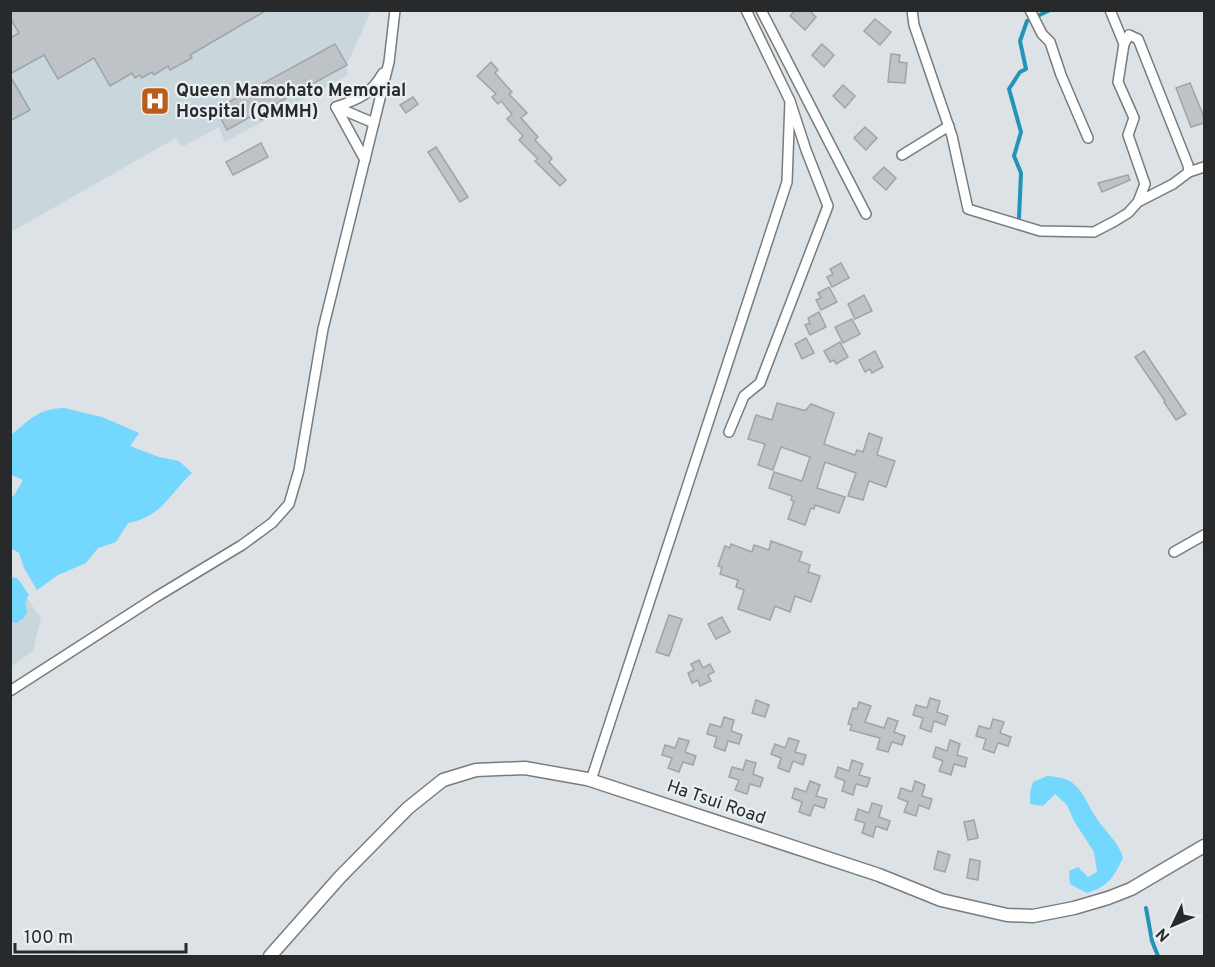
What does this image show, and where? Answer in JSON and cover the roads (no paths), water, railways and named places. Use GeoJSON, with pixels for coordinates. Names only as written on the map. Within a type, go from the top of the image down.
{"type":"FeatureCollection","features":[{"type":"Feature","properties":{"kind":"street"},"geometry":{"type":"LineString","coordinates":[[10,691],[242,544],[272,523],[289,504],[299,470],[323,329],[389,62],[395,10]]}},
{"type":"Feature","properties":{"kind":"street"},"geometry":{"type":"LineString","coordinates":[[729,432],[744,396],[760,383],[828,206],[790,101],[746,10]]}},
{"type":"Feature","properties":{"kind":"street"},"geometry":{"type":"LineString","coordinates":[[761,10],[866,214]]}},
{"type":"Feature","properties":{"kind":"street"},"geometry":{"type":"LineString","coordinates":[[912,10],[914,25],[949,126],[968,209],[1040,231],[1094,232],[1128,213],[1138,202],[1173,184],[1189,172],[1204,167]]}},
{"type":"Feature","properties":{"kind":"street"},"geometry":{"type":"LineString","coordinates":[[1030,10],[1042,34],[1050,42],[1061,75],[1089,138]]}},
{"type":"Feature","properties":{"kind":"street"},"geometry":{"type":"LineString","coordinates":[[1110,10],[1124,44]]}},
{"type":"Feature","properties":{"kind":"street"},"geometry":{"type":"LineString","coordinates":[[1138,202],[1145,184],[1128,135],[1134,118],[1118,82],[1124,44],[1129,35],[1138,39],[1189,172]]}},
{"type":"Feature","properties":{"kind":"street"},"geometry":{"type":"LineString","coordinates":[[336,107],[362,97],[374,88],[389,62]]}},
{"type":"Feature","properties":{"kind":"street"},"geometry":{"type":"LineString","coordinates":[[591,780],[787,182],[790,101]]}},
{"type":"Feature","properties":{"kind":"street"},"geometry":{"type":"LineString","coordinates":[[336,107],[374,123]]}},
{"type":"Feature","properties":{"kind":"street"},"geometry":{"type":"LineString","coordinates":[[336,107],[365,160]]}},
{"type":"Feature","properties":{"kind":"street"},"geometry":{"type":"LineString","coordinates":[[902,155],[949,126]]}},
{"type":"Feature","properties":{"kind":"street"},"geometry":{"type":"LineString","coordinates":[[1174,552],[1204,535]]}},
{"type":"Feature","properties":{"kind":"street","name":"Ha Tsui Road"},"geometry":{"type":"LineString","coordinates":[[270,957],[340,877],[408,808],[443,780],[476,770],[525,768],[591,780],[879,875],[941,900],[1007,915],[1033,916],[1108,898],[1131,889],[1204,846]]}},
{"type":"Feature","properties":{"kind":"waterway"},"geometry":{"type":"LineString","coordinates":[[1019,218],[1021,173],[1014,156],[1021,132],[1009,89],[1020,72],[1026,69],[1020,41],[1027,21],[1050,10]]}},
{"type":"Feature","properties":{"kind":"waterway"},"geometry":{"type":"LineString","coordinates":[[1146,908],[1152,941],[1158,956]]}},
{"type":"Feature","properties":{"kind":"place","name":"Queen Mamohato Memorial Hospital (QMMH)"},"geometry":{"type":"Point","coordinates":[155,101]}}]}
